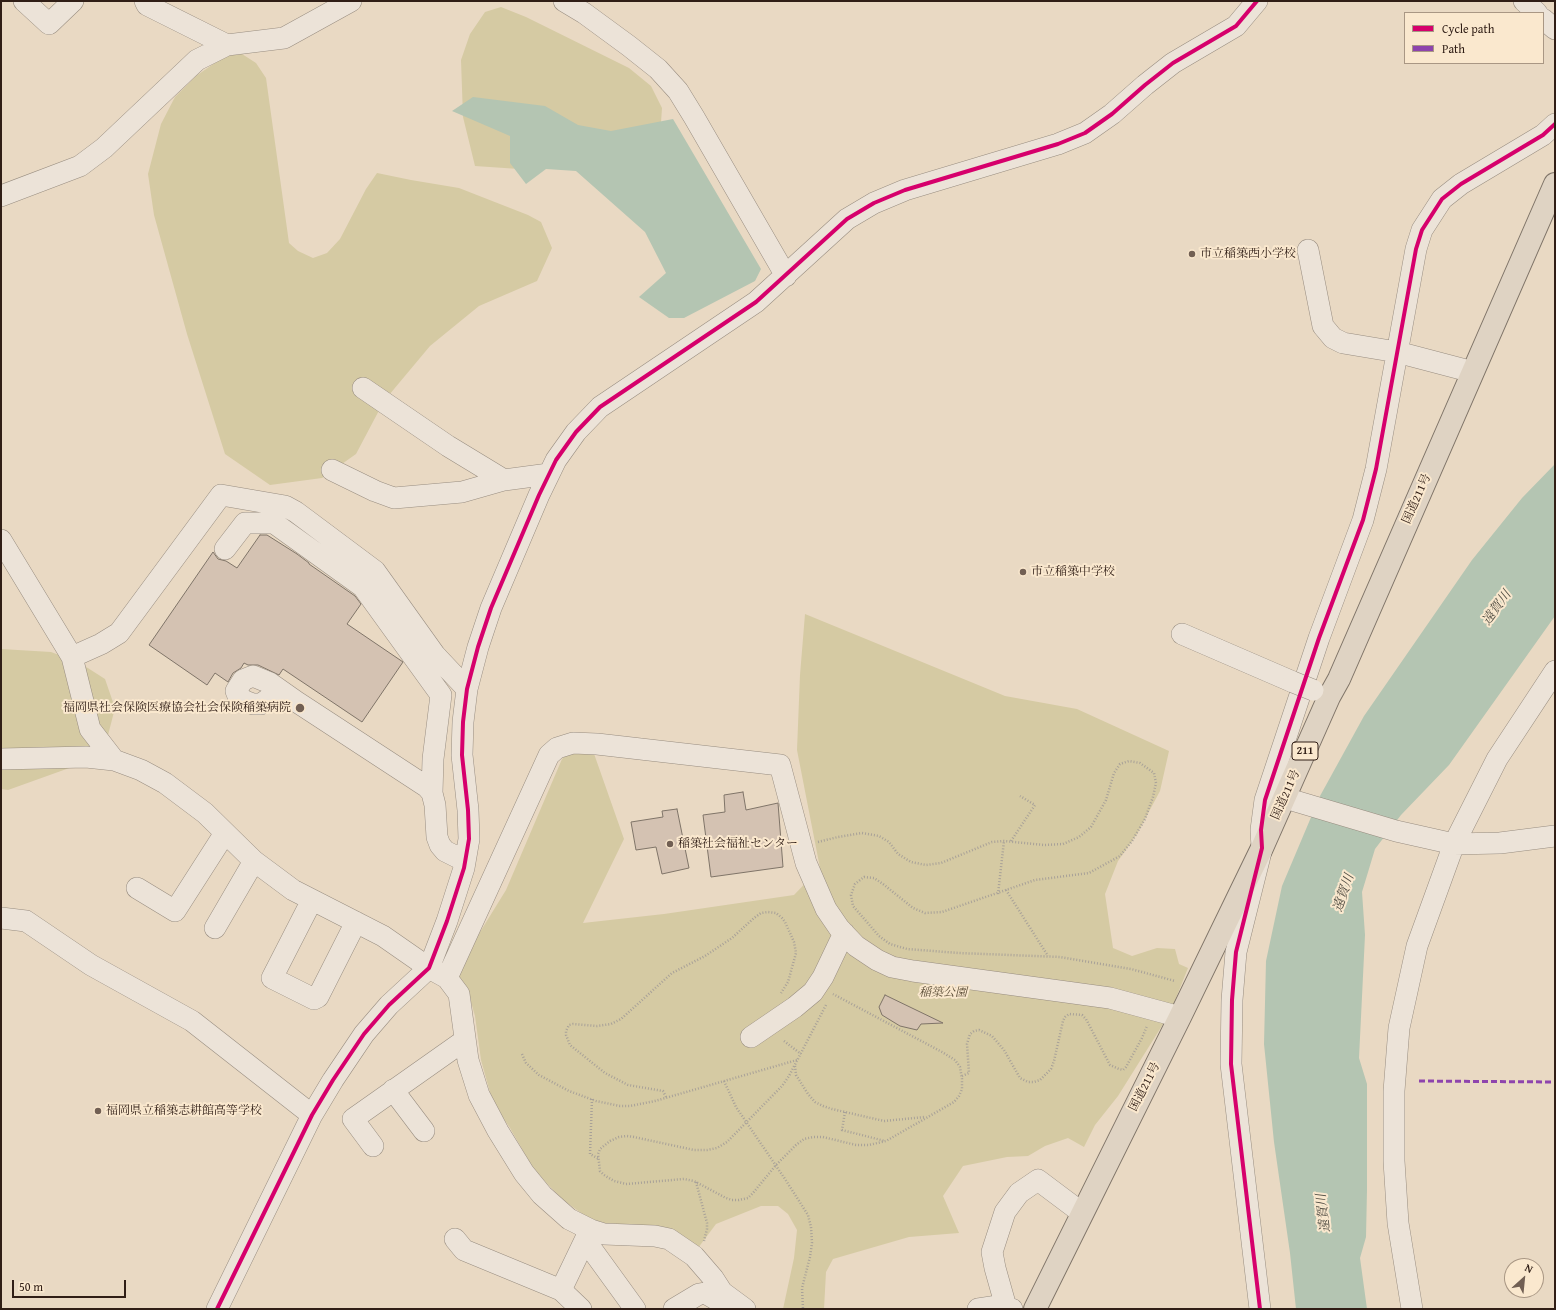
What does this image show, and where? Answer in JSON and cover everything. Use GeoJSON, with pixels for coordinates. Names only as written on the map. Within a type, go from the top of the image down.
{"type":"FeatureCollection","features":[{"type":"Feature","properties":{"kind":"highway","name":"国道211号"},"geometry":{"type":"LineString","coordinates":[[1035,1309],[1262,848],[1290,800],[1321,694],[1339,679],[1555,184]]}},
{"type":"Feature","properties":{"kind":"street"},"geometry":{"type":"LineString","coordinates":[[24,1],[48,24],[73,1]]}},
{"type":"Feature","properties":{"kind":"street"},"geometry":{"type":"LineString","coordinates":[[145,1],[147,5],[227,45]]}},
{"type":"Feature","properties":{"kind":"street"},"geometry":{"type":"LineString","coordinates":[[1,196],[80,166],[104,148],[197,60],[227,45],[284,38],[327,7],[351,1]]}},
{"type":"Feature","properties":{"kind":"street"},"geometry":{"type":"LineString","coordinates":[[564,1],[584,13],[658,69],[678,92],[786,276]]}},
{"type":"Feature","properties":{"kind":"street"},"geometry":{"type":"LineString","coordinates":[[217,1309],[312,1115],[337,1074],[364,1034],[389,1005],[429,968],[447,921],[465,861],[469,839],[468,810],[462,755],[463,722],[467,689],[478,647],[491,608],[539,495],[556,460],[576,432],[600,407],[756,302],[847,219],[874,203],[906,190],[1058,144],[1085,134],[1112,114],[1173,63],[1236,26],[1257,1]]}},
{"type":"Feature","properties":{"kind":"street"},"geometry":{"type":"LineString","coordinates":[[1524,1],[1536,12]]}},
{"type":"Feature","properties":{"kind":"street"},"geometry":{"type":"LineString","coordinates":[[1544,20],[1555,29]]}},
{"type":"Feature","properties":{"kind":"street"},"geometry":{"type":"LineString","coordinates":[[1260,1309],[1231,1064],[1232,1000],[1236,952],[1262,848],[1261,830],[1265,800],[1319,638],[1363,520],[1376,469],[1416,249],[1422,230],[1430,214],[1442,198],[1461,184],[1543,135],[1555,124]]}},
{"type":"Feature","properties":{"kind":"street"},"geometry":{"type":"LineString","coordinates":[[1308,250],[1323,326],[1333,338],[1343,343],[1397,352],[1473,372]]}},
{"type":"Feature","properties":{"kind":"street"},"geometry":{"type":"LineString","coordinates":[[362,388],[448,446],[504,480]]}},
{"type":"Feature","properties":{"kind":"street"},"geometry":{"type":"LineString","coordinates":[[332,470],[375,491],[394,498],[462,492],[504,480],[549,474]]}},
{"type":"Feature","properties":{"kind":"street"},"geometry":{"type":"LineString","coordinates":[[72,657],[101,644],[119,633],[221,495],[285,506],[296,512],[375,571],[435,655],[467,689]]}},
{"type":"Feature","properties":{"kind":"street"},"geometry":{"type":"LineString","coordinates":[[225,548],[245,523],[274,523],[363,587],[441,695],[433,760],[432,793],[440,845],[445,851],[465,861]]}},
{"type":"Feature","properties":{"kind":"street"},"geometry":{"type":"LineString","coordinates":[[1,540],[72,657],[90,729],[114,760]]}},
{"type":"Feature","properties":{"kind":"street"},"geometry":{"type":"LineString","coordinates":[[1182,634],[1321,694]]}},
{"type":"Feature","properties":{"kind":"street"},"geometry":{"type":"LineString","coordinates":[[1412,1309],[1398,1223],[1394,1161],[1394,1091],[1399,1028],[1417,946],[1454,844],[1497,758],[1555,671]]}},
{"type":"Feature","properties":{"kind":"street"},"geometry":{"type":"LineString","coordinates":[[297,702],[427,787],[432,793]]}},
{"type":"Feature","properties":{"kind":"street"},"geometry":{"type":"LineString","coordinates":[[447,978],[549,755],[557,748],[573,744],[597,744],[780,765],[806,863],[826,909],[856,946],[876,960],[892,967],[913,972],[1110,998],[1180,1017]]}},
{"type":"Feature","properties":{"kind":"street"},"geometry":{"type":"LineString","coordinates":[[1,759],[86,757],[114,760],[141,770],[165,783],[205,813],[254,861],[293,890],[383,936],[429,968],[447,978],[459,994],[468,1060],[479,1095],[498,1131],[524,1173],[542,1195],[588,1235],[635,1309]]}},
{"type":"Feature","properties":{"kind":"street"},"geometry":{"type":"LineString","coordinates":[[1290,800],[1396,831],[1454,844],[1500,843],[1555,836]]}},
{"type":"Feature","properties":{"kind":"street"},"geometry":{"type":"LineString","coordinates":[[137,888],[175,911],[225,833]]}},
{"type":"Feature","properties":{"kind":"street"},"geometry":{"type":"LineString","coordinates":[[215,928],[254,861]]}},
{"type":"Feature","properties":{"kind":"street"},"geometry":{"type":"LineString","coordinates":[[312,900],[272,978],[314,999],[318,997],[356,922]]}},
{"type":"Feature","properties":{"kind":"street"},"geometry":{"type":"LineString","coordinates":[[1,918],[26,921],[91,965],[192,1021],[312,1115]]}},
{"type":"Feature","properties":{"kind":"street"},"geometry":{"type":"LineString","coordinates":[[751,1037],[813,992],[820,982],[844,933]]}},
{"type":"Feature","properties":{"kind":"street"},"geometry":{"type":"LineString","coordinates":[[373,1146],[353,1119],[465,1040]]}},
{"type":"Feature","properties":{"kind":"street"},"geometry":{"type":"LineString","coordinates":[[393,1090],[424,1131]]}},
{"type":"Feature","properties":{"kind":"street"},"geometry":{"type":"LineString","coordinates":[[978,1309],[998,1306],[1009,1308],[995,1268],[992,1252],[1005,1212],[1019,1193],[1038,1180],[1082,1213]]}},
{"type":"Feature","properties":{"kind":"street"},"geometry":{"type":"LineString","coordinates":[[588,1235],[604,1234],[655,1236],[669,1239],[694,1256],[713,1278],[722,1292],[745,1309]]}},
{"type":"Feature","properties":{"kind":"street"},"geometry":{"type":"LineString","coordinates":[[561,1290],[588,1235]]}},
{"type":"Feature","properties":{"kind":"street"},"geometry":{"type":"LineString","coordinates":[[455,1239],[464,1250],[561,1290],[580,1309]]}},
{"type":"Feature","properties":{"kind":"street"},"geometry":{"type":"LineString","coordinates":[[674,1309],[699,1294],[705,1293],[734,1309]]}},
{"type":"Feature","properties":{"kind":"path"},"geometry":{"type":"LineString","coordinates":[[802,847],[838,837],[862,834],[879,836],[889,842],[898,854],[904,858],[911,862],[926,866],[941,863],[992,842],[1004,840],[1044,844],[1063,844],[1079,837],[1091,827],[1106,800],[1114,773],[1120,764],[1129,761],[1140,763],[1154,773],[1156,783],[1153,797],[1145,819],[1132,841],[1120,856],[1089,873],[1035,880],[942,912],[925,914],[913,908],[874,878],[864,877],[855,884],[851,895],[853,906],[879,936],[890,944],[907,949],[959,954],[1060,956],[1109,964],[1175,981]]}},
{"type":"Feature","properties":{"kind":"path"},"geometry":{"type":"LineString","coordinates":[[1010,841],[1036,805],[1020,796]]}},
{"type":"Feature","properties":{"kind":"path"},"geometry":{"type":"LineString","coordinates":[[998,894],[1004,840]]}},
{"type":"Feature","properties":{"kind":"path"},"geometry":{"type":"LineString","coordinates":[[1006,890],[1048,956]]}},
{"type":"Feature","properties":{"kind":"path"},"geometry":{"type":"LineString","coordinates":[[666,1097],[663,1092],[628,1085],[605,1073],[570,1045],[566,1035],[569,1025],[597,1026],[611,1024],[621,1019],[672,973],[705,956],[732,938],[761,913],[768,912],[776,913],[782,918],[794,942],[796,953],[788,982],[778,1001],[787,1012]]}},
{"type":"Feature","properties":{"kind":"path"},"geometry":{"type":"LineString","coordinates":[[832,993],[955,1060],[960,1067],[962,1089],[954,1102],[886,1141],[869,1145],[856,1145],[823,1137],[804,1139],[776,1165],[748,1198],[739,1200],[726,1198],[696,1182],[684,1179],[626,1184],[614,1182],[600,1171],[598,1154],[604,1144],[627,1136],[694,1150],[717,1148],[727,1142],[782,1086],[798,1060],[832,993],[836,987]]}},
{"type":"Feature","properties":{"kind":"path"},"geometry":{"type":"LineString","coordinates":[[962,1076],[969,1074],[968,1038],[970,1034],[980,1030],[998,1041],[1020,1078],[1028,1082],[1040,1080],[1047,1074],[1054,1061],[1061,1026],[1065,1017],[1069,1014],[1082,1016],[1086,1019],[1110,1065],[1123,1070],[1142,1038],[1153,1009]]}},
{"type":"Feature","properties":{"kind":"path"},"geometry":{"type":"LineString","coordinates":[[784,1041],[801,1054]]}},
{"type":"Feature","properties":{"kind":"path"},"geometry":{"type":"LineString","coordinates":[[522,1054],[526,1063],[539,1075],[570,1091],[592,1099],[620,1106],[648,1102],[798,1060]]}},
{"type":"Feature","properties":{"kind":"path"},"geometry":{"type":"LineString","coordinates":[[794,1066],[802,1086],[808,1094],[815,1102],[828,1108],[884,1120],[927,1117]]}},
{"type":"Feature","properties":{"kind":"path"},"geometry":{"type":"LineString","coordinates":[[724,1080],[736,1107],[808,1215],[811,1227],[812,1243],[802,1288],[803,1309]]}},
{"type":"Feature","properties":{"kind":"path"},"geometry":{"type":"LineString","coordinates":[[592,1099],[590,1154],[599,1159]]}},
{"type":"Feature","properties":{"kind":"path"},"geometry":{"type":"LineString","coordinates":[[845,1112],[842,1130],[886,1141]]}},
{"type":"Feature","properties":{"kind":"path"},"geometry":{"type":"LineString","coordinates":[[694,1256],[705,1239],[707,1229],[696,1182]]}},
{"type":"Feature","properties":{"kind":"green space"},"geometry":{"type":"Polygon","coordinates":[[[501,7],[526,17],[629,68],[651,86],[662,108],[660,137],[519,169],[475,166],[463,117],[461,60],[470,34],[485,12],[501,7]]]}},
{"type":"Feature","properties":{"kind":"green space"},"geometry":{"type":"Polygon","coordinates":[[[242,54],[256,63],[266,78],[289,243],[298,251],[313,258],[327,253],[340,239],[366,189],[377,173],[459,188],[528,215],[541,222],[552,248],[537,281],[479,306],[430,346],[384,401],[356,454],[322,478],[270,485],[225,454],[187,334],[154,215],[148,174],[161,124],[175,97],[196,76],[225,56],[242,54]]]}},
{"type":"Feature","properties":{"kind":"green space","name":"稲築公園"},"geometry":{"type":"Polygon","coordinates":[[[805,614],[1005,696],[1077,709],[1169,751],[1160,791],[1137,834],[1118,861],[1105,894],[1113,948],[1132,956],[1157,948],[1175,949],[1179,964],[1188,968],[1170,1013],[1118,1096],[1095,1125],[1084,1147],[1068,1138],[1045,1146],[1028,1156],[1007,1157],[963,1166],[943,1196],[959,1233],[909,1237],[833,1259],[826,1272],[824,1309],[783,1309],[794,1258],[797,1230],[788,1214],[778,1206],[761,1206],[716,1224],[698,1248],[664,1227],[604,1223],[588,1218],[563,1200],[534,1170],[510,1128],[493,1103],[481,1060],[475,1016],[469,995],[460,981],[456,971],[506,890],[562,759],[572,749],[592,748],[624,839],[583,923],[664,914],[794,895],[820,868],[797,750],[800,675],[805,614]]]}},
{"type":"Feature","properties":{"kind":"green space"},"geometry":{"type":"Polygon","coordinates":[[[1,649],[51,652],[80,663],[105,679],[115,708],[107,739],[86,762],[8,790],[1,789],[1,649]]]}},
{"type":"Feature","properties":{"kind":"water"},"geometry":{"type":"Polygon","coordinates":[[[473,97],[545,106],[578,125],[611,131],[673,119],[761,269],[755,281],[684,318],[669,318],[639,297],[666,273],[645,232],[576,171],[546,169],[526,184],[510,163],[510,136],[452,111],[473,97]]]}},
{"type":"Feature","properties":{"kind":"water","name":"遠賀川"},"geometry":{"type":"Polygon","coordinates":[[[1555,464],[1555,616],[1449,765],[1401,815],[1375,849],[1362,892],[1365,935],[1359,1058],[1367,1084],[1367,1190],[1366,1237],[1360,1258],[1367,1309],[1296,1309],[1290,1253],[1274,1142],[1264,1044],[1266,961],[1282,886],[1320,796],[1364,716],[1472,560],[1522,498],[1555,464]]]}},
{"type":"Feature","properties":{"kind":"building"},"geometry":{"type":"Polygon","coordinates":[[[260,535],[267,535],[297,554],[355,596],[361,604],[347,624],[403,662],[362,722],[283,669],[279,675],[258,665],[248,665],[244,663],[241,668],[233,673],[228,682],[215,673],[207,685],[149,645],[213,552],[218,559],[226,561],[237,568],[260,535]]]}},
{"type":"Feature","properties":{"kind":"building"},"geometry":{"type":"Polygon","coordinates":[[[743,792],[746,810],[778,803],[783,867],[711,877],[703,815],[725,812],[724,795],[743,792]]]}},
{"type":"Feature","properties":{"kind":"building","name":"稲築社会福祉センター"},"geometry":{"type":"Polygon","coordinates":[[[677,809],[689,868],[662,874],[656,847],[636,850],[631,822],[663,817],[662,811],[677,809]]]}},
{"type":"Feature","properties":{"kind":"building"},"geometry":{"type":"Polygon","coordinates":[[[885,995],[943,1023],[921,1024],[917,1030],[900,1026],[882,1015],[879,1007],[885,995]]]}},
{"type":"Feature","properties":{"kind":"marked path"},"geometry":{"type":"LineString","coordinates":[[1419,1081],[1555,1082]]}},
{"type":"Feature","properties":{"kind":"cycle path"},"geometry":{"type":"LineString","coordinates":[[217,1309],[312,1115],[333,1080],[364,1034],[389,1005],[429,968],[447,921],[464,868],[469,839],[468,810],[462,755],[463,722],[467,689],[478,647],[491,608],[539,495],[556,460],[576,432],[600,407],[756,302],[847,219],[874,203],[905,190],[1058,144],[1085,133],[1112,114],[1173,63],[1236,26],[1257,1]]}},
{"type":"Feature","properties":{"kind":"cycle path"},"geometry":{"type":"LineString","coordinates":[[1260,1309],[1231,1064],[1232,1000],[1236,952],[1262,848],[1261,830],[1265,800],[1319,638],[1363,520],[1376,469],[1416,249],[1422,230],[1442,199],[1461,184],[1543,135],[1555,124]]}},
{"type":"Feature","properties":{"kind":"place","name":"市立稲築西小学校"},"geometry":{"type":"Point","coordinates":[1192,254]}},
{"type":"Feature","properties":{"kind":"place","name":"市立稲築中学校"},"geometry":{"type":"Point","coordinates":[1023,572]}},
{"type":"Feature","properties":{"kind":"place","name":"福岡県社会保険医療協会社会保険稲築病院"},"geometry":{"type":"Point","coordinates":[300,708]}},
{"type":"Feature","properties":{"kind":"place","name":"稲築社会福祉センター"},"geometry":{"type":"Point","coordinates":[670,844]}},
{"type":"Feature","properties":{"kind":"place","name":"福岡県立稲築志耕館高等学校"},"geometry":{"type":"Point","coordinates":[98,1111]}}]}
